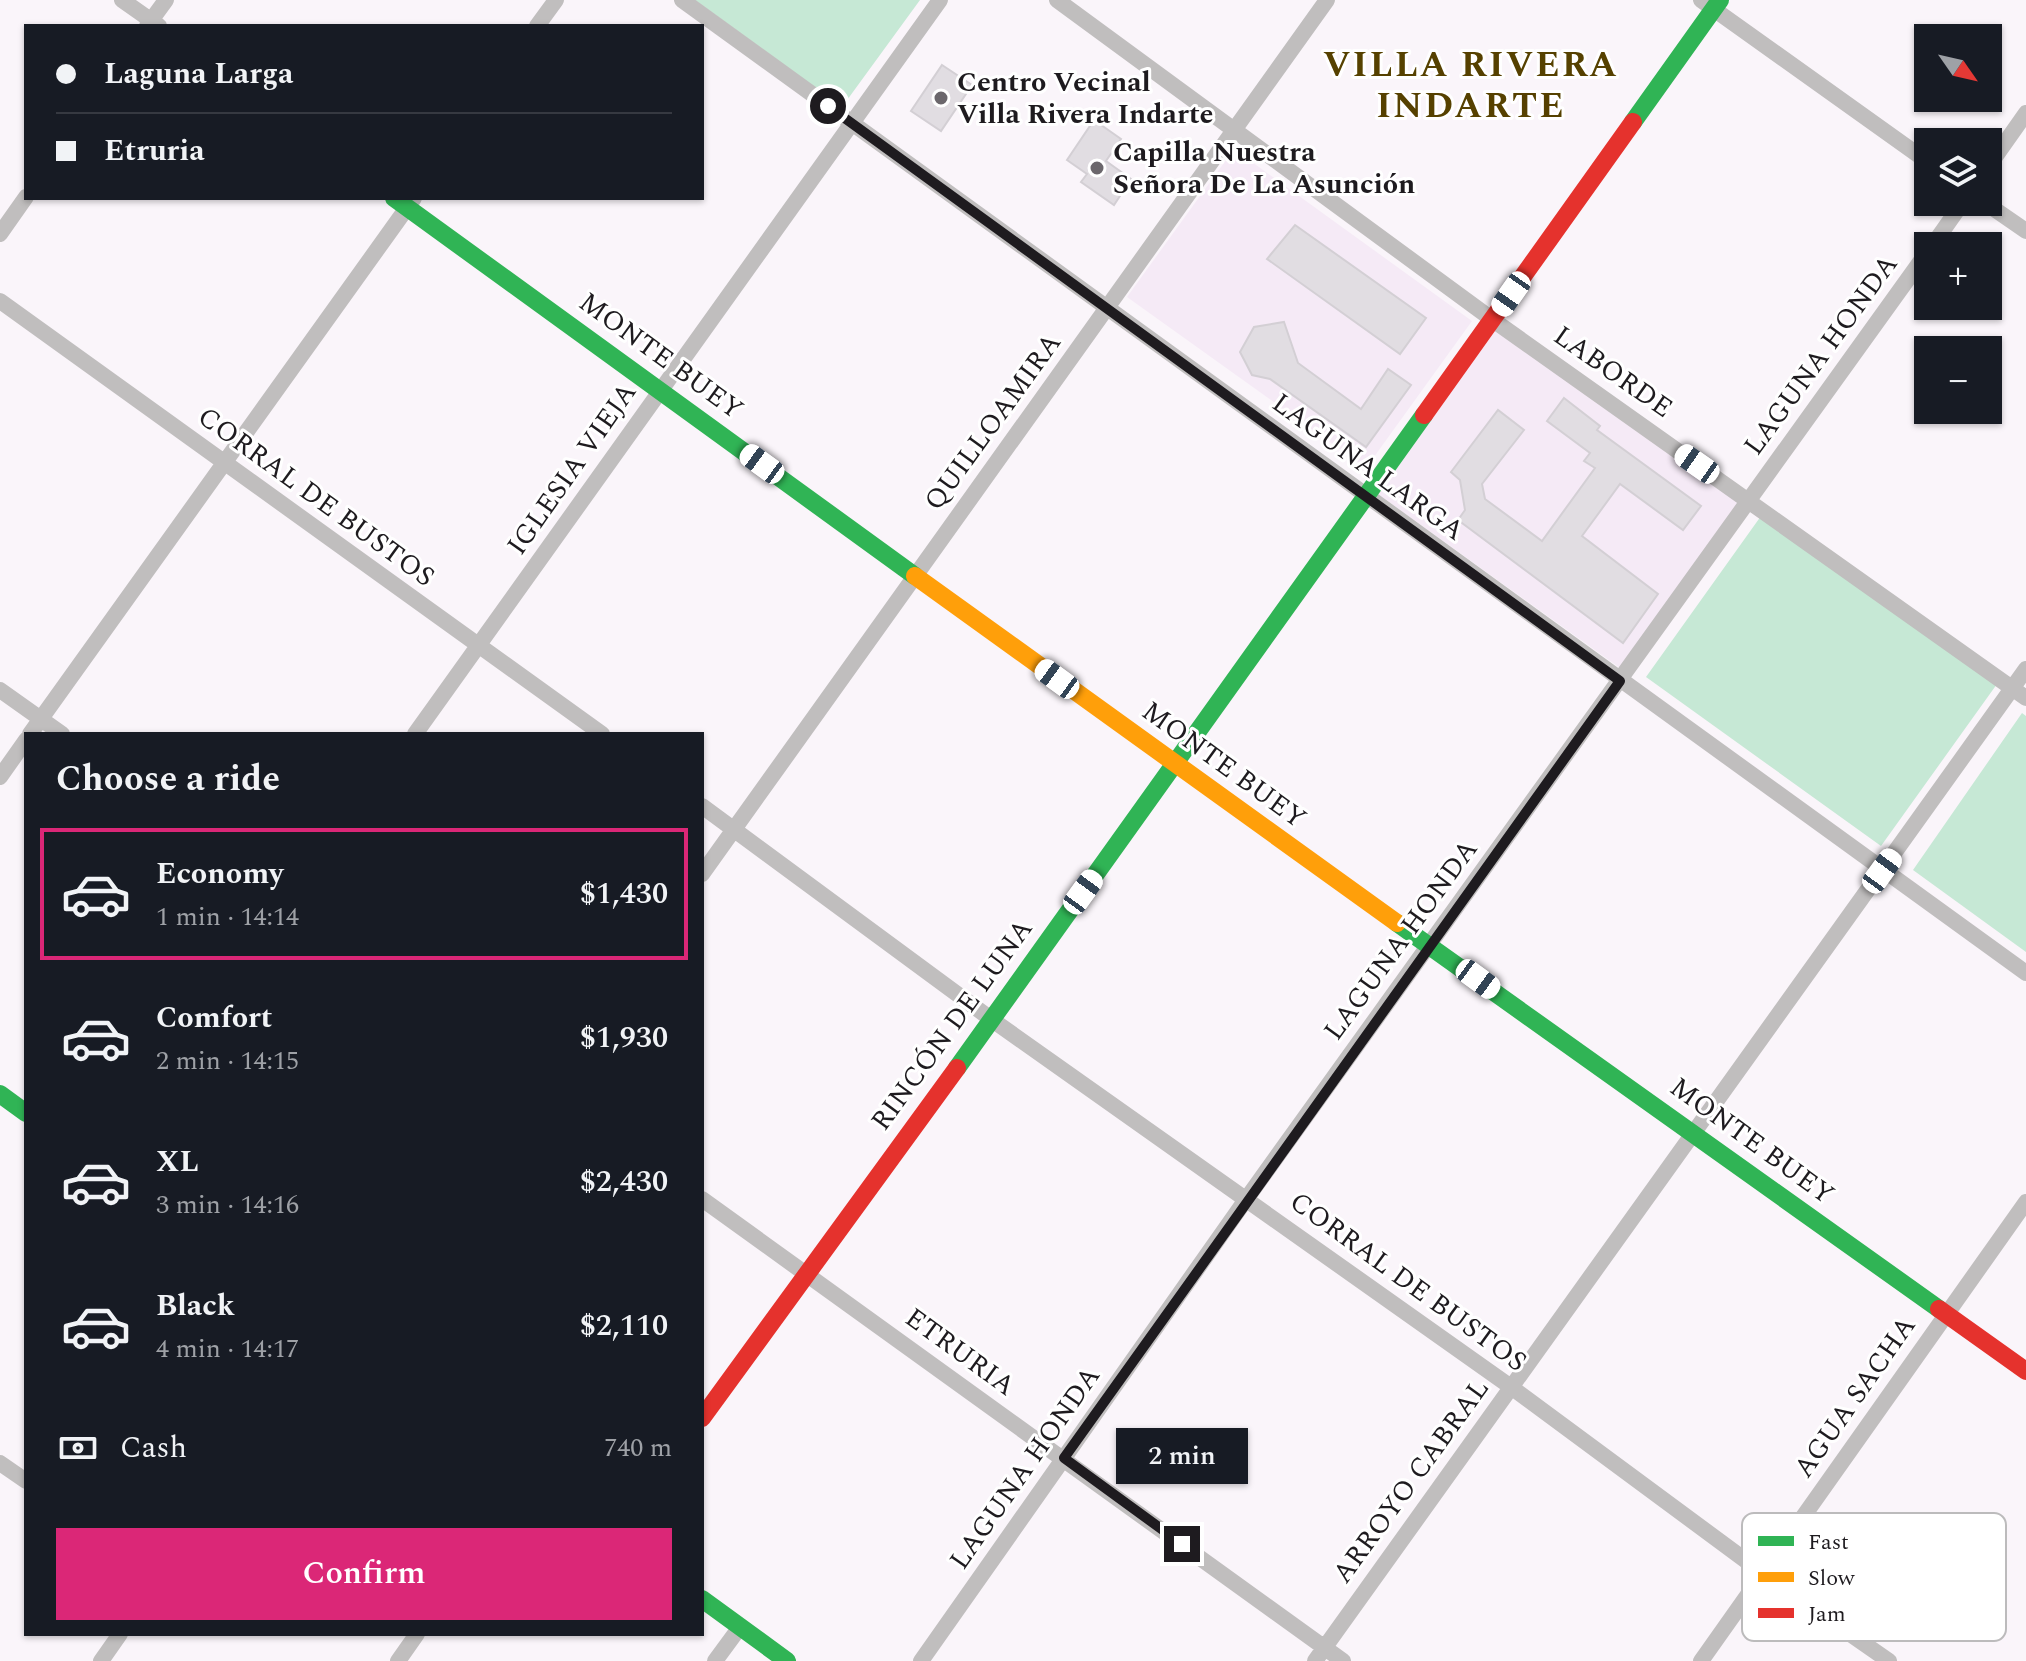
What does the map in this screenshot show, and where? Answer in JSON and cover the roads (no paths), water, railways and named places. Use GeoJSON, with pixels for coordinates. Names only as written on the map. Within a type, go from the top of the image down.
{"type":"FeatureCollection","features":[{"type":"Feature","properties":{"kind":"street"},"geometry":{"type":"LineString","coordinates":[[122,0],[153,24],[166,0]]}},
{"type":"Feature","properties":{"kind":"street"},"geometry":{"type":"LineString","coordinates":[[538,24],[556,0]]}},
{"type":"Feature","properties":{"kind":"street","name":"LAGUNA LARGA"},"geometry":{"type":"LineString","coordinates":[[682,0],[2026,973]]}},
{"type":"Feature","properties":{"kind":"street","name":"IGLESIA VIEJA"},"geometry":{"type":"LineString","coordinates":[[416,732],[940,0]]}},
{"type":"Feature","properties":{"kind":"street","name":"LABORDE"},"geometry":{"type":"LineString","coordinates":[[1057,0],[1493,320],[2019,693]]}},
{"type":"Feature","properties":{"kind":"street","name":"QUILLOAMIRA"},"geometry":{"type":"LineString","coordinates":[[704,871],[1327,0]]}},
{"type":"Feature","properties":{"kind":"street"},"geometry":{"type":"LineString","coordinates":[[1711,3],[1914,152]]}},
{"type":"Feature","properties":{"kind":"street","name":"RINCÓN DE LUNA"},"geometry":{"type":"LineString","coordinates":[[704,1415],[809,1275],[1493,320],[1711,3]]}},
{"type":"Feature","properties":{"kind":"street"},"geometry":{"type":"LineString","coordinates":[[2002,147],[2026,113]]}},
{"type":"Feature","properties":{"kind":"street"},"geometry":{"type":"LineString","coordinates":[[0,234],[24,200]]}},
{"type":"Feature","properties":{"kind":"street"},"geometry":{"type":"LineString","coordinates":[[31,732],[225,464],[405,201]]}},
{"type":"Feature","properties":{"kind":"street","name":"MONTE BUEY"},"geometry":{"type":"LineString","coordinates":[[405,201],[1175,765],[2026,1371]]}},
{"type":"Feature","properties":{"kind":"street"},"geometry":{"type":"LineString","coordinates":[[2002,214],[2026,231]]}},
{"type":"Feature","properties":{"kind":"street","name":"LAGUNA HONDA"},"geometry":{"type":"LineString","coordinates":[[921,1661],[1247,1198],[1914,270]]}},
{"type":"Feature","properties":{"kind":"street","name":"CORRAL DE BUSTOS"},"geometry":{"type":"LineString","coordinates":[[0,301],[599,732]]}},
{"type":"Feature","properties":{"kind":"street","name":"ARROYO CABRAL"},"geometry":{"type":"LineString","coordinates":[[1319,1654],[1882,871],[2019,693],[2026,669]]}},
{"type":"Feature","properties":{"kind":"street"},"geometry":{"type":"LineString","coordinates":[[0,690],[59,732]]}},
{"type":"Feature","properties":{"kind":"street"},"geometry":{"type":"LineString","coordinates":[[0,777],[24,743]]}},
{"type":"Feature","properties":{"kind":"street","name":"CORRAL DE BUSTOS"},"geometry":{"type":"LineString","coordinates":[[704,807],[991,1019],[1511,1387],[1742,1558]]}},
{"type":"Feature","properties":{"kind":"street"},"geometry":{"type":"LineString","coordinates":[[0,1094],[24,1112]]}},
{"type":"Feature","properties":{"kind":"street","name":"ETRURIA"},"geometry":{"type":"LineString","coordinates":[[704,1200],[1064,1458],[1319,1654],[1343,1661]]}},
{"type":"Feature","properties":{"kind":"street","name":"AGUA SACHA"},"geometry":{"type":"LineString","coordinates":[[1806,1513],[1945,1312],[2026,1202]]}},
{"type":"Feature","properties":{"kind":"street"},"geometry":{"type":"LineString","coordinates":[[0,1463],[24,1480]]}},
{"type":"Feature","properties":{"kind":"street"},"geometry":{"type":"LineString","coordinates":[[704,1600],[787,1661]]}},
{"type":"Feature","properties":{"kind":"street","name":"AGUA SACHA"},"geometry":{"type":"LineString","coordinates":[[1701,1661],[1742,1604]]}},
{"type":"Feature","properties":{"kind":"street"},"geometry":{"type":"LineString","coordinates":[[715,1661],[740,1627]]}},
{"type":"Feature","properties":{"kind":"street"},"geometry":{"type":"LineString","coordinates":[[101,1661],[119,1636]]}},
{"type":"Feature","properties":{"kind":"street"},"geometry":{"type":"LineString","coordinates":[[398,1661],[416,1636]]}},
{"type":"Feature","properties":{"kind":"street","name":"CORRAL DE BUSTOS"},"geometry":{"type":"LineString","coordinates":[[1860,1641],[1889,1661]]}},
{"type":"Feature","properties":{"kind":"place","name":"Centro Vecinal Villa Rivera Indarte"},"geometry":{"type":"Point","coordinates":[941,98]}},
{"type":"Feature","properties":{"kind":"place","name":"Capilla Nuestra Señora De La Asunción"},"geometry":{"type":"Point","coordinates":[1097,168]}},
{"type":"Feature","properties":{"kind":"district","name":"VILLA RIVERA INDARTE"},"geometry":{"type":"Point","coordinates":[1471,86]}}]}
